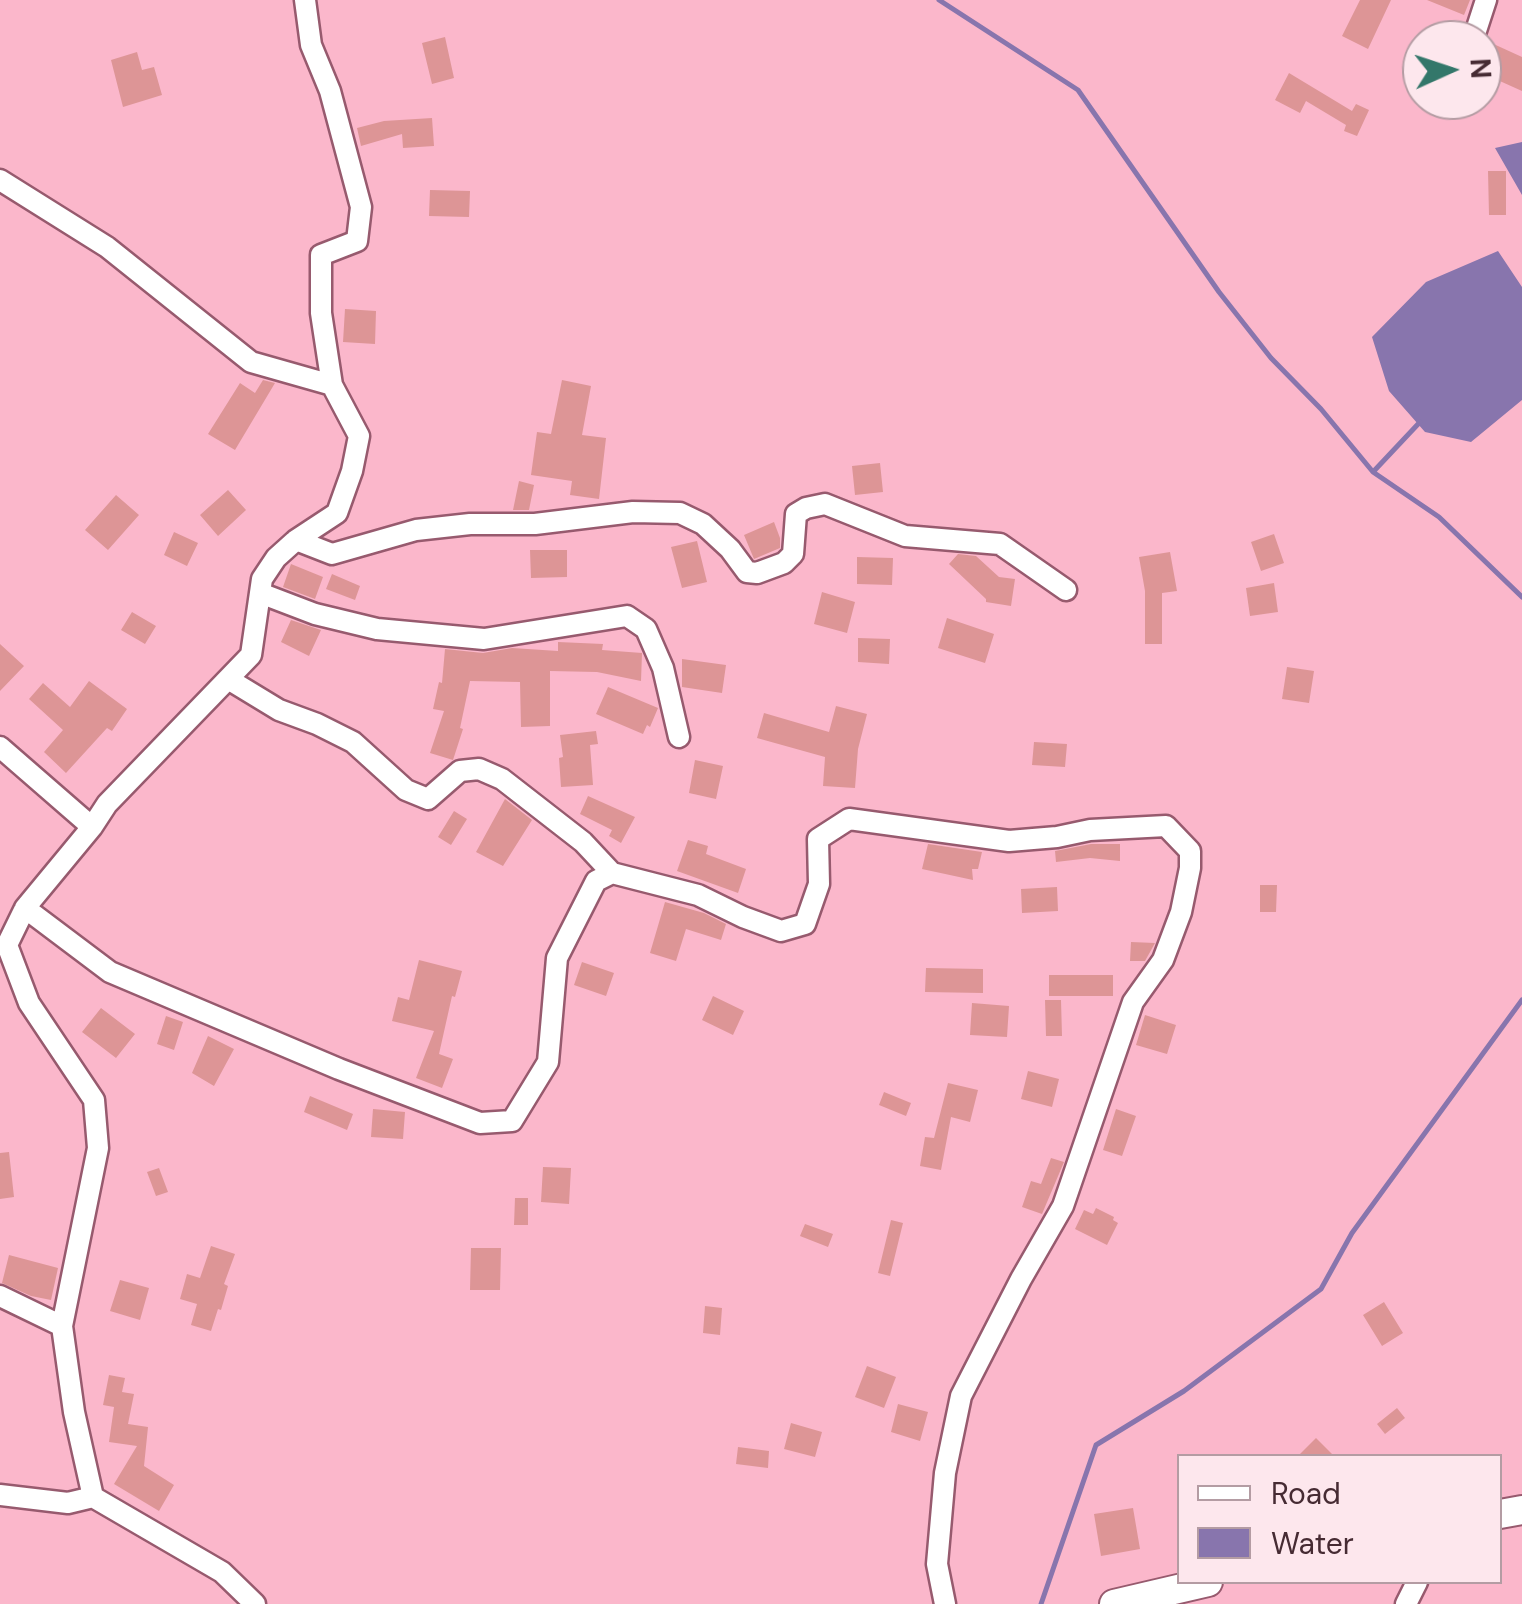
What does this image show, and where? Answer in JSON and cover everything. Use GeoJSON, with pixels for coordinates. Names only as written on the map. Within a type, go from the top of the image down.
{"type":"FeatureCollection","features":[{"type":"Feature","properties":{"kind":"main road"},"geometry":{"type":"LineString","coordinates":[[1114,1604],[1199,1584]]}},
{"type":"Feature","properties":{"kind":"street"},"geometry":{"type":"LineString","coordinates":[[93,1496],[74,1412],[62,1326],[98,1148],[94,1100],[29,1003],[7,945],[25,908],[107,804],[251,656],[262,579],[296,540],[337,512],[352,472],[359,436],[332,385],[321,313],[321,255],[356,242],[361,206],[330,91],[312,45],[305,0]]}},
{"type":"Feature","properties":{"kind":"street"},"geometry":{"type":"LineString","coordinates":[[0,180],[106,247],[250,362],[332,385]]}},
{"type":"Feature","properties":{"kind":"street"},"geometry":{"type":"LineString","coordinates":[[296,540],[332,554],[416,530],[470,524],[535,524],[634,512],[680,513],[703,524],[730,549],[747,572],[757,573],[784,564],[793,554],[796,514],[825,504],[905,536],[1000,544],[1066,590]]}},
{"type":"Feature","properties":{"kind":"street"},"geometry":{"type":"LineString","coordinates":[[260,592],[315,614],[362,625],[452,637],[484,639],[627,616],[646,629],[663,668],[678,737]]}},
{"type":"Feature","properties":{"kind":"street"},"geometry":{"type":"LineString","coordinates":[[228,679],[279,710],[353,742],[406,790],[428,798],[460,771],[479,769],[502,779],[583,842],[612,873],[698,894],[781,931],[805,924],[818,884],[818,840],[849,819],[1009,841],[1090,830],[1166,826],[1190,851],[1181,912],[1162,960],[1133,1002],[1064,1206],[1021,1279],[961,1396],[944,1473],[936,1564],[945,1604]]}},
{"type":"Feature","properties":{"kind":"street"},"geometry":{"type":"LineString","coordinates":[[0,747],[92,827]]}},
{"type":"Feature","properties":{"kind":"street"},"geometry":{"type":"LineString","coordinates":[[25,908],[110,972],[480,1124],[512,1121],[548,1062],[557,958],[596,882],[612,873]]}},
{"type":"Feature","properties":{"kind":"street"},"geometry":{"type":"LineString","coordinates":[[0,1296],[62,1326]]}},
{"type":"Feature","properties":{"kind":"street"},"geometry":{"type":"LineString","coordinates":[[0,1495],[68,1503],[93,1496],[222,1572],[254,1604]]}},
{"type":"Feature","properties":{"kind":"water"},"geometry":{"type":"Polygon","coordinates":[[[1522,142],[1522,195],[1495,148],[1522,142]]]}},
{"type":"Feature","properties":{"kind":"water"},"geometry":{"type":"Polygon","coordinates":[[[1498,251],[1522,287],[1522,400],[1471,442],[1425,432],[1389,391],[1372,337],[1426,282],[1498,251]]]}},
{"type":"Feature","properties":{"kind":"building"},"geometry":{"type":"Polygon","coordinates":[[[1360,0],[1391,0],[1368,49],[1342,36],[1360,0]]]}},
{"type":"Feature","properties":{"kind":"building"},"geometry":{"type":"Polygon","coordinates":[[[1427,0],[1470,0],[1464,15],[1427,0]]]}},
{"type":"Feature","properties":{"kind":"building"},"geometry":{"type":"Polygon","coordinates":[[[445,37],[454,78],[432,84],[422,43],[445,37]]]}},
{"type":"Feature","properties":{"kind":"building"},"geometry":{"type":"Polygon","coordinates":[[[1502,48],[1522,57],[1522,91],[1502,82],[1502,48]]]}},
{"type":"Feature","properties":{"kind":"building"},"geometry":{"type":"Polygon","coordinates":[[[137,52],[142,70],[154,67],[162,95],[123,107],[111,60],[137,52]]]}},
{"type":"Feature","properties":{"kind":"building"},"geometry":{"type":"Polygon","coordinates":[[[1289,73],[1352,111],[1356,104],[1369,110],[1357,136],[1344,131],[1346,125],[1306,101],[1300,113],[1275,100],[1289,73]]]}},
{"type":"Feature","properties":{"kind":"building"},"geometry":{"type":"Polygon","coordinates":[[[432,118],[434,146],[403,148],[402,134],[361,146],[357,128],[384,121],[432,118]]]}},
{"type":"Feature","properties":{"kind":"building"},"geometry":{"type":"Polygon","coordinates":[[[1488,171],[1506,171],[1506,215],[1489,215],[1488,171]]]}},
{"type":"Feature","properties":{"kind":"building"},"geometry":{"type":"Polygon","coordinates":[[[430,190],[470,191],[469,217],[429,216],[430,190]]]}},
{"type":"Feature","properties":{"kind":"building"},"geometry":{"type":"Polygon","coordinates":[[[345,309],[376,311],[375,344],[343,342],[345,309]]]}},
{"type":"Feature","properties":{"kind":"building"},"geometry":{"type":"Polygon","coordinates":[[[263,380],[275,383],[235,450],[208,434],[240,383],[255,393],[263,380]]]}},
{"type":"Feature","properties":{"kind":"building"},"geometry":{"type":"Polygon","coordinates":[[[562,380],[591,386],[582,435],[606,438],[599,499],[570,495],[572,481],[531,475],[537,432],[551,434],[562,380]]]}},
{"type":"Feature","properties":{"kind":"building"},"geometry":{"type":"Polygon","coordinates":[[[880,463],[883,492],[855,495],[852,466],[880,463]]]}},
{"type":"Feature","properties":{"kind":"building"},"geometry":{"type":"Polygon","coordinates":[[[519,481],[534,485],[529,510],[513,510],[519,481]]]}},
{"type":"Feature","properties":{"kind":"building"},"geometry":{"type":"Polygon","coordinates":[[[228,490],[246,510],[218,536],[200,515],[228,490]]]}},
{"type":"Feature","properties":{"kind":"building"},"geometry":{"type":"Polygon","coordinates":[[[116,495],[139,515],[108,550],[85,530],[116,495]]]}},
{"type":"Feature","properties":{"kind":"building"},"geometry":{"type":"Polygon","coordinates":[[[774,522],[780,548],[754,559],[744,535],[774,522]]]}},
{"type":"Feature","properties":{"kind":"building"},"geometry":{"type":"Polygon","coordinates":[[[174,532],[198,543],[187,566],[164,555],[174,532]]]}},
{"type":"Feature","properties":{"kind":"building"},"geometry":{"type":"Polygon","coordinates":[[[1274,534],[1284,563],[1261,571],[1251,542],[1274,534]]]}},
{"type":"Feature","properties":{"kind":"building"},"geometry":{"type":"Polygon","coordinates":[[[697,541],[707,582],[682,588],[671,547],[697,541]]]}},
{"type":"Feature","properties":{"kind":"building"},"geometry":{"type":"Polygon","coordinates":[[[530,550],[567,550],[567,577],[531,578],[530,550]]]}},
{"type":"Feature","properties":{"kind":"building"},"geometry":{"type":"Polygon","coordinates":[[[1170,552],[1177,591],[1162,593],[1162,644],[1145,644],[1145,591],[1139,557],[1170,552]]]}},
{"type":"Feature","properties":{"kind":"building"},"geometry":{"type":"Polygon","coordinates":[[[958,554],[976,556],[999,577],[1015,579],[1011,606],[986,602],[949,564],[958,554]]]}},
{"type":"Feature","properties":{"kind":"building"},"geometry":{"type":"Polygon","coordinates":[[[857,557],[893,558],[892,585],[857,584],[857,557]]]}},
{"type":"Feature","properties":{"kind":"building"},"geometry":{"type":"Polygon","coordinates":[[[291,564],[323,577],[315,599],[283,587],[291,564]]]}},
{"type":"Feature","properties":{"kind":"building"},"geometry":{"type":"Polygon","coordinates":[[[332,574],[360,586],[355,600],[326,589],[332,574]]]}},
{"type":"Feature","properties":{"kind":"building"},"geometry":{"type":"Polygon","coordinates":[[[1274,583],[1278,612],[1250,616],[1246,588],[1274,583]]]}},
{"type":"Feature","properties":{"kind":"building"},"geometry":{"type":"Polygon","coordinates":[[[822,592],[855,602],[847,633],[814,624],[822,592]]]}},
{"type":"Feature","properties":{"kind":"building"},"geometry":{"type":"Polygon","coordinates":[[[132,612],[156,626],[145,644],[121,630],[132,612]]]}},
{"type":"Feature","properties":{"kind":"building"},"geometry":{"type":"Polygon","coordinates":[[[947,618],[994,634],[985,663],[938,648],[947,618]]]}},
{"type":"Feature","properties":{"kind":"building"},"geometry":{"type":"Polygon","coordinates":[[[291,620],[321,630],[309,656],[281,642],[291,620]]]}},
{"type":"Feature","properties":{"kind":"building"},"geometry":{"type":"Polygon","coordinates":[[[858,638],[890,639],[889,664],[858,662],[858,638]]]}},
{"type":"Feature","properties":{"kind":"building"},"geometry":{"type":"Polygon","coordinates":[[[558,642],[603,644],[602,650],[642,653],[641,681],[597,672],[550,671],[550,726],[521,727],[520,682],[470,681],[460,728],[463,729],[453,760],[430,753],[444,711],[433,709],[439,682],[442,683],[445,649],[483,653],[512,648],[558,651],[558,642]]]}},
{"type":"Feature","properties":{"kind":"building"},"geometry":{"type":"Polygon","coordinates":[[[0,644],[24,666],[0,691],[0,644]]]}},
{"type":"Feature","properties":{"kind":"building"},"geometry":{"type":"Polygon","coordinates":[[[682,659],[726,665],[722,693],[682,687],[682,659]]]}},
{"type":"Feature","properties":{"kind":"building"},"geometry":{"type":"Polygon","coordinates":[[[1287,667],[1314,671],[1309,703],[1282,699],[1287,667]]]}},
{"type":"Feature","properties":{"kind":"building"},"geometry":{"type":"Polygon","coordinates":[[[89,681],[127,709],[112,731],[107,728],[66,773],[44,752],[63,730],[29,699],[43,683],[70,707],[89,681]]]}},
{"type":"Feature","properties":{"kind":"building"},"geometry":{"type":"Polygon","coordinates":[[[608,687],[658,708],[643,734],[596,714],[608,687]]]}},
{"type":"Feature","properties":{"kind":"building"},"geometry":{"type":"Polygon","coordinates":[[[836,706],[867,714],[858,749],[855,788],[823,786],[825,757],[757,738],[764,713],[829,732],[836,706]]]}},
{"type":"Feature","properties":{"kind":"building"},"geometry":{"type":"Polygon","coordinates":[[[596,731],[598,744],[590,745],[593,785],[561,787],[560,735],[596,731]]]}},
{"type":"Feature","properties":{"kind":"building"},"geometry":{"type":"Polygon","coordinates":[[[1034,742],[1067,744],[1065,767],[1032,765],[1034,742]]]}},
{"type":"Feature","properties":{"kind":"building"},"geometry":{"type":"Polygon","coordinates":[[[695,760],[723,766],[716,799],[689,793],[695,760]]]}},
{"type":"Feature","properties":{"kind":"building"},"geometry":{"type":"Polygon","coordinates":[[[588,796],[635,817],[621,843],[609,836],[612,830],[580,814],[588,796]]]}},
{"type":"Feature","properties":{"kind":"building"},"geometry":{"type":"Polygon","coordinates":[[[505,799],[532,820],[503,866],[476,852],[505,799]]]}},
{"type":"Feature","properties":{"kind":"building"},"geometry":{"type":"Polygon","coordinates":[[[454,811],[467,819],[451,845],[438,837],[454,811]]]}},
{"type":"Feature","properties":{"kind":"building"},"geometry":{"type":"Polygon","coordinates":[[[688,840],[708,846],[706,854],[746,869],[738,893],[677,871],[688,840]]]}},
{"type":"Feature","properties":{"kind":"building"},"geometry":{"type":"Polygon","coordinates":[[[928,844],[982,852],[978,869],[972,869],[973,880],[922,869],[928,844]]]}},
{"type":"Feature","properties":{"kind":"building"},"geometry":{"type":"Polygon","coordinates":[[[1091,844],[1120,844],[1120,861],[1090,858],[1056,862],[1055,851],[1091,844]]]}},
{"type":"Feature","properties":{"kind":"building"},"geometry":{"type":"Polygon","coordinates":[[[1260,885],[1277,885],[1276,912],[1260,912],[1260,885]]]}},
{"type":"Feature","properties":{"kind":"building"},"geometry":{"type":"Polygon","coordinates":[[[1057,887],[1058,911],[1022,913],[1021,889],[1057,887]]]}},
{"type":"Feature","properties":{"kind":"building"},"geometry":{"type":"Polygon","coordinates":[[[665,902],[726,924],[721,940],[686,929],[676,961],[650,953],[665,902]]]}},
{"type":"Feature","properties":{"kind":"building"},"geometry":{"type":"Polygon","coordinates":[[[1131,942],[1155,943],[1145,961],[1130,961],[1131,942]]]}},
{"type":"Feature","properties":{"kind":"building"},"geometry":{"type":"Polygon","coordinates":[[[419,960],[462,971],[439,1054],[453,1059],[442,1088],[416,1078],[434,1031],[392,1021],[398,997],[409,1000],[419,960]]]}},
{"type":"Feature","properties":{"kind":"building"},"geometry":{"type":"Polygon","coordinates":[[[582,962],[614,973],[606,996],[574,985],[582,962]]]}},
{"type":"Feature","properties":{"kind":"building"},"geometry":{"type":"Polygon","coordinates":[[[926,968],[983,969],[983,993],[925,992],[926,968]]]}},
{"type":"Feature","properties":{"kind":"building"},"geometry":{"type":"Polygon","coordinates":[[[1049,975],[1113,975],[1113,996],[1049,996],[1049,975]]]}},
{"type":"Feature","properties":{"kind":"building"},"geometry":{"type":"Polygon","coordinates":[[[713,996],[744,1011],[733,1035],[702,1020],[713,996]]]}},
{"type":"Feature","properties":{"kind":"building"},"geometry":{"type":"Polygon","coordinates":[[[1045,1000],[1061,1000],[1062,1036],[1046,1036],[1045,1000]]]}},
{"type":"Feature","properties":{"kind":"building"},"geometry":{"type":"Polygon","coordinates":[[[972,1003],[1009,1006],[1007,1037],[970,1035],[972,1003]]]}},
{"type":"Feature","properties":{"kind":"building"},"geometry":{"type":"Polygon","coordinates":[[[101,1008],[135,1034],[116,1058],[82,1032],[101,1008]]]}},
{"type":"Feature","properties":{"kind":"building"},"geometry":{"type":"Polygon","coordinates":[[[1145,1015],[1176,1025],[1167,1054],[1136,1045],[1145,1015]]]}},
{"type":"Feature","properties":{"kind":"building"},"geometry":{"type":"Polygon","coordinates":[[[166,1016],[183,1022],[174,1050],[157,1044],[166,1016]]]}},
{"type":"Feature","properties":{"kind":"building"},"geometry":{"type":"Polygon","coordinates":[[[208,1036],[234,1049],[214,1086],[192,1073],[208,1036]]]}},
{"type":"Feature","properties":{"kind":"building"},"geometry":{"type":"Polygon","coordinates":[[[1028,1071],[1059,1079],[1052,1107],[1021,1099],[1028,1071]]]}},
{"type":"Feature","properties":{"kind":"building"},"geometry":{"type":"Polygon","coordinates":[[[948,1083],[978,1090],[970,1122],[951,1117],[941,1170],[920,1166],[925,1137],[934,1138],[948,1083]]]}},
{"type":"Feature","properties":{"kind":"building"},"geometry":{"type":"Polygon","coordinates":[[[884,1092],[911,1103],[906,1116],[879,1105],[884,1092]]]}},
{"type":"Feature","properties":{"kind":"building"},"geometry":{"type":"Polygon","coordinates":[[[310,1096],[353,1114],[347,1130],[304,1112],[310,1096]]]}},
{"type":"Feature","properties":{"kind":"building"},"geometry":{"type":"Polygon","coordinates":[[[373,1109],[405,1112],[403,1139],[371,1137],[373,1109]]]}},
{"type":"Feature","properties":{"kind":"building"},"geometry":{"type":"Polygon","coordinates":[[[1116,1109],[1136,1116],[1122,1156],[1103,1150],[1116,1109]]]}},
{"type":"Feature","properties":{"kind":"building"},"geometry":{"type":"Polygon","coordinates":[[[9,1152],[14,1197],[0,1199],[0,1153],[9,1152]]]}},
{"type":"Feature","properties":{"kind":"building"},"geometry":{"type":"Polygon","coordinates":[[[1051,1158],[1064,1162],[1042,1214],[1022,1207],[1031,1181],[1041,1184],[1051,1158]]]}},
{"type":"Feature","properties":{"kind":"building"},"geometry":{"type":"Polygon","coordinates":[[[543,1167],[571,1168],[569,1204],[541,1202],[543,1167]]]}},
{"type":"Feature","properties":{"kind":"building"},"geometry":{"type":"Polygon","coordinates":[[[159,1168],[168,1192],[156,1196],[147,1172],[159,1168]]]}},
{"type":"Feature","properties":{"kind":"building"},"geometry":{"type":"Polygon","coordinates":[[[515,1198],[528,1198],[528,1225],[514,1225],[515,1198]]]}},
{"type":"Feature","properties":{"kind":"building"},"geometry":{"type":"Polygon","coordinates":[[[1096,1208],[1118,1223],[1107,1245],[1075,1229],[1084,1210],[1093,1214],[1096,1208]]]}},
{"type":"Feature","properties":{"kind":"building"},"geometry":{"type":"Polygon","coordinates":[[[891,1220],[903,1223],[890,1276],[878,1273],[891,1220]]]}},
{"type":"Feature","properties":{"kind":"building"},"geometry":{"type":"Polygon","coordinates":[[[805,1224],[833,1234],[828,1247],[800,1236],[805,1224]]]}},
{"type":"Feature","properties":{"kind":"building"},"geometry":{"type":"Polygon","coordinates":[[[211,1246],[235,1254],[224,1284],[228,1286],[221,1310],[218,1309],[211,1331],[191,1325],[197,1304],[180,1299],[187,1274],[200,1278],[211,1246]]]}},
{"type":"Feature","properties":{"kind":"building"},"geometry":{"type":"Polygon","coordinates":[[[471,1248],[501,1248],[500,1290],[470,1290],[471,1248]]]}},
{"type":"Feature","properties":{"kind":"building"},"geometry":{"type":"Polygon","coordinates":[[[9,1255],[58,1268],[51,1300],[2,1283],[9,1255]]]}},
{"type":"Feature","properties":{"kind":"building"},"geometry":{"type":"Polygon","coordinates":[[[120,1280],[149,1288],[140,1320],[110,1311],[120,1280]]]}},
{"type":"Feature","properties":{"kind":"building"},"geometry":{"type":"Polygon","coordinates":[[[1384,1302],[1403,1333],[1382,1346],[1363,1315],[1384,1302]]]}},
{"type":"Feature","properties":{"kind":"building"},"geometry":{"type":"Polygon","coordinates":[[[705,1306],[722,1308],[720,1335],[703,1333],[705,1306]]]}},
{"type":"Feature","properties":{"kind":"building"},"geometry":{"type":"Polygon","coordinates":[[[867,1366],[896,1377],[884,1408],[855,1397],[867,1366]]]}},
{"type":"Feature","properties":{"kind":"building"},"geometry":{"type":"Polygon","coordinates":[[[109,1375],[125,1378],[122,1392],[134,1394],[128,1424],[148,1427],[144,1466],[174,1485],[159,1511],[114,1484],[137,1446],[109,1442],[114,1407],[103,1405],[109,1375]]]}},
{"type":"Feature","properties":{"kind":"building"},"geometry":{"type":"Polygon","coordinates":[[[898,1404],[928,1412],[920,1441],[891,1432],[898,1404]]]}},
{"type":"Feature","properties":{"kind":"building"},"geometry":{"type":"Polygon","coordinates":[[[1397,1408],[1405,1418],[1385,1434],[1377,1424],[1397,1408]]]}},
{"type":"Feature","properties":{"kind":"building"},"geometry":{"type":"Polygon","coordinates":[[[791,1423],[822,1432],[815,1457],[784,1449],[791,1423]]]}},
{"type":"Feature","properties":{"kind":"building"},"geometry":{"type":"Polygon","coordinates":[[[1316,1438],[1332,1454],[1300,1454],[1316,1438]]]}},
{"type":"Feature","properties":{"kind":"building"},"geometry":{"type":"Polygon","coordinates":[[[738,1447],[769,1451],[768,1468],[736,1464],[738,1447]]]}},
{"type":"Feature","properties":{"kind":"building"},"geometry":{"type":"Polygon","coordinates":[[[1133,1508],[1140,1549],[1101,1556],[1094,1514],[1133,1508]]]}},
{"type":"Feature","properties":{"kind":"waterway"},"geometry":{"type":"LineString","coordinates":[[939,0],[1078,90],[1219,292],[1271,358],[1321,409],[1373,472],[1439,517],[1522,597]]}},
{"type":"Feature","properties":{"kind":"waterway"},"geometry":{"type":"LineString","coordinates":[[1373,472],[1420,422]]}},
{"type":"Feature","properties":{"kind":"waterway"},"geometry":{"type":"LineString","coordinates":[[1041,1604],[1096,1445],[1184,1391],[1321,1289],[1352,1233],[1522,1000]]}}]}
